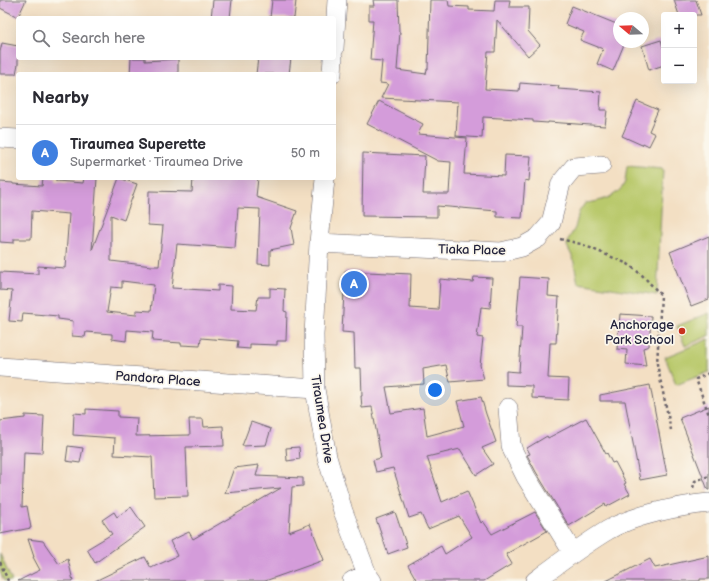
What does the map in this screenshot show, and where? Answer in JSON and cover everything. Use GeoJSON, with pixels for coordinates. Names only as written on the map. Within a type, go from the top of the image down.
{"type":"FeatureCollection","features":[{"type":"Feature","properties":{"kind":"street"},"geometry":{"type":"LineString","coordinates":[[336,16],[337,0]]}},
{"type":"Feature","properties":{"kind":"street"},"geometry":{"type":"LineString","coordinates":[[332,72],[334,60]]}},
{"type":"Feature","properties":{"kind":"street"},"geometry":{"type":"LineString","coordinates":[[0,138],[16,139]]}},
{"type":"Feature","properties":{"kind":"street","name":"Tiaka Place"},"geometry":{"type":"LineString","coordinates":[[319,243],[501,252],[522,247],[538,238],[551,223],[561,183],[574,167],[600,165]]}},
{"type":"Feature","properties":{"kind":"street","name":"Tiraumea Drive"},"geometry":{"type":"LineString","coordinates":[[325,180],[319,243],[314,343],[315,389],[327,457],[364,579]]}},
{"type":"Feature","properties":{"kind":"street","name":"Pandora Place"},"geometry":{"type":"LineString","coordinates":[[0,367],[315,389]]}},
{"type":"Feature","properties":{"kind":"street"},"geometry":{"type":"LineString","coordinates":[[508,408],[513,451],[526,477],[573,553]]}},
{"type":"Feature","properties":{"kind":"street"},"geometry":{"type":"LineString","coordinates":[[535,581],[573,553],[610,529],[663,511],[709,503]]}},
{"type":"Feature","properties":{"kind":"path"},"geometry":{"type":"LineString","coordinates":[[558,239],[581,244],[628,264],[661,295],[657,364],[671,430]]}},
{"type":"Feature","properties":{"kind":"path"},"geometry":{"type":"LineString","coordinates":[[709,373],[696,379],[709,415]]}},
{"type":"Feature","properties":{"kind":"path"},"geometry":{"type":"LineString","coordinates":[[693,491],[695,481],[709,476]]}},
{"type":"Feature","properties":{"kind":"path"},"geometry":{"type":"LineString","coordinates":[[0,562],[8,581]]}},
{"type":"Feature","properties":{"kind":"green space"},"geometry":{"type":"Polygon","coordinates":[[[627,166],[663,169],[657,295],[578,283],[573,258],[567,246],[568,240],[575,228],[579,212],[585,203],[608,198],[618,191],[625,182],[627,166]]]}},
{"type":"Feature","properties":{"kind":"green space"},"geometry":{"type":"Polygon","coordinates":[[[709,313],[709,336],[685,346],[677,326],[709,313]]]}},
{"type":"Feature","properties":{"kind":"green space"},"geometry":{"type":"Polygon","coordinates":[[[709,339],[709,372],[676,385],[665,357],[709,339]]]}},
{"type":"Feature","properties":{"kind":"green space"},"geometry":{"type":"Polygon","coordinates":[[[0,554],[12,581],[4,581],[0,572],[0,554]]]}},
{"type":"Feature","properties":{"kind":"building"},"geometry":{"type":"Polygon","coordinates":[[[0,0],[26,0],[18,16],[0,8],[0,0]]]}},
{"type":"Feature","properties":{"kind":"building"},"geometry":{"type":"Polygon","coordinates":[[[213,0],[232,0],[230,16],[211,16],[213,0]]]}},
{"type":"Feature","properties":{"kind":"building"},"geometry":{"type":"Polygon","coordinates":[[[272,0],[296,1],[294,16],[270,16],[272,0]]]}},
{"type":"Feature","properties":{"kind":"building"},"geometry":{"type":"Polygon","coordinates":[[[373,0],[398,0],[400,32],[397,70],[426,74],[428,69],[430,0],[448,0],[449,6],[469,7],[469,10],[494,11],[495,0],[510,0],[509,7],[529,7],[528,31],[540,45],[528,56],[497,20],[495,52],[488,52],[485,89],[519,91],[520,83],[559,86],[558,89],[601,92],[600,110],[607,110],[605,126],[533,122],[533,120],[483,117],[482,138],[456,136],[458,102],[381,98],[388,84],[380,83],[382,61],[370,60],[373,20],[369,20],[369,6],[374,6],[373,0]]]}},
{"type":"Feature","properties":{"kind":"building"},"geometry":{"type":"Polygon","coordinates":[[[674,0],[696,0],[701,15],[697,15],[697,12],[678,12],[674,0]]]}},
{"type":"Feature","properties":{"kind":"building"},"geometry":{"type":"Polygon","coordinates":[[[572,6],[613,23],[613,48],[623,48],[613,71],[597,64],[603,49],[580,40],[584,32],[565,24],[572,6]]]}},
{"type":"Feature","properties":{"kind":"building"},"geometry":{"type":"Polygon","coordinates":[[[661,40],[661,66],[649,70],[643,48],[649,48],[649,44],[661,40]]]}},
{"type":"Feature","properties":{"kind":"building"},"geometry":{"type":"Polygon","coordinates":[[[2,43],[16,46],[16,60],[18,60],[18,64],[16,74],[0,74],[0,52],[2,43]]]}},
{"type":"Feature","properties":{"kind":"building"},"geometry":{"type":"Polygon","coordinates":[[[131,60],[178,60],[178,72],[130,72],[131,60]]]}},
{"type":"Feature","properties":{"kind":"building"},"geometry":{"type":"Polygon","coordinates":[[[258,60],[291,60],[289,72],[256,72],[258,60]]]}},
{"type":"Feature","properties":{"kind":"building"},"geometry":{"type":"Polygon","coordinates":[[[379,101],[423,124],[418,134],[467,138],[464,174],[504,176],[505,155],[531,156],[529,181],[525,180],[522,218],[497,217],[497,211],[437,206],[437,217],[362,216],[363,153],[425,156],[423,194],[449,194],[451,162],[438,161],[367,124],[379,101]]]}},
{"type":"Feature","properties":{"kind":"building"},"geometry":{"type":"Polygon","coordinates":[[[637,101],[658,110],[649,131],[655,134],[649,146],[643,143],[642,145],[622,136],[637,101]]]}},
{"type":"Feature","properties":{"kind":"building"},"geometry":{"type":"Polygon","coordinates":[[[43,180],[83,183],[84,180],[97,180],[92,250],[118,180],[125,180],[137,184],[124,220],[111,215],[111,261],[159,266],[163,226],[148,225],[149,191],[192,192],[193,180],[258,180],[256,197],[297,211],[291,228],[294,245],[270,250],[270,265],[258,264],[260,209],[238,208],[235,248],[177,244],[172,288],[218,291],[218,285],[232,286],[231,309],[256,310],[258,297],[270,297],[270,288],[285,289],[284,311],[287,312],[286,341],[277,341],[277,345],[250,344],[250,349],[237,348],[238,341],[201,338],[200,346],[181,345],[181,343],[152,341],[153,332],[127,330],[126,341],[112,339],[112,334],[86,332],[85,337],[72,336],[73,321],[58,319],[58,316],[23,313],[22,322],[9,321],[12,291],[0,290],[0,272],[38,274],[38,266],[65,268],[69,214],[32,211],[31,239],[14,239],[14,243],[0,242],[0,182],[42,186],[43,180]],[[122,281],[122,288],[111,287],[107,312],[136,315],[136,310],[151,311],[154,285],[122,281]]]}},
{"type":"Feature","properties":{"kind":"building"},"geometry":{"type":"Polygon","coordinates":[[[709,236],[709,299],[691,306],[670,252],[709,236]]]}},
{"type":"Feature","properties":{"kind":"building"},"geometry":{"type":"Polygon","coordinates":[[[345,271],[411,274],[410,308],[438,310],[440,279],[473,282],[474,277],[492,278],[490,308],[481,307],[477,337],[483,338],[480,365],[484,379],[450,382],[446,365],[423,369],[424,384],[386,387],[391,413],[423,408],[427,436],[464,426],[457,401],[481,397],[496,442],[482,448],[493,464],[476,475],[460,449],[427,457],[442,502],[467,491],[481,523],[483,521],[492,534],[535,512],[547,531],[506,554],[512,564],[484,581],[417,581],[408,565],[441,546],[445,554],[472,537],[459,516],[428,529],[421,514],[409,518],[393,468],[376,472],[373,460],[381,458],[372,407],[362,408],[361,368],[355,368],[354,333],[342,332],[345,271]]]}},
{"type":"Feature","properties":{"kind":"building"},"geometry":{"type":"Polygon","coordinates":[[[520,277],[549,279],[548,296],[559,297],[556,343],[550,343],[548,378],[569,379],[568,400],[532,398],[532,386],[506,385],[506,371],[519,372],[522,327],[516,327],[520,277]]]}},
{"type":"Feature","properties":{"kind":"building"},"geometry":{"type":"Polygon","coordinates":[[[620,314],[651,316],[649,346],[643,348],[646,366],[626,364],[627,350],[617,349],[620,314]]]}},
{"type":"Feature","properties":{"kind":"building"},"geometry":{"type":"Polygon","coordinates":[[[650,385],[667,475],[640,480],[625,401],[600,401],[600,395],[650,385]]]}},
{"type":"Feature","properties":{"kind":"building"},"geometry":{"type":"Polygon","coordinates":[[[709,406],[709,490],[708,490],[680,418],[709,406]]]}},
{"type":"Feature","properties":{"kind":"building"},"geometry":{"type":"Polygon","coordinates":[[[86,409],[118,411],[118,417],[137,418],[136,436],[190,435],[189,419],[203,419],[204,427],[223,426],[224,446],[186,447],[188,496],[154,497],[152,457],[114,455],[115,438],[73,435],[74,413],[86,414],[86,409]]]}},
{"type":"Feature","properties":{"kind":"building"},"geometry":{"type":"Polygon","coordinates":[[[25,415],[44,416],[42,453],[24,452],[22,507],[27,506],[31,528],[0,534],[0,421],[25,418],[25,415]]]}},
{"type":"Feature","properties":{"kind":"building"},"geometry":{"type":"Polygon","coordinates":[[[586,418],[606,454],[607,453],[612,463],[615,462],[630,494],[606,507],[605,504],[569,526],[536,472],[527,455],[530,454],[527,448],[547,436],[548,438],[586,418]]]}},
{"type":"Feature","properties":{"kind":"building"},"geometry":{"type":"Polygon","coordinates":[[[251,422],[271,429],[266,445],[242,446],[251,422]]]}},
{"type":"Feature","properties":{"kind":"building"},"geometry":{"type":"Polygon","coordinates":[[[68,446],[83,448],[80,463],[66,461],[68,446]]]}},
{"type":"Feature","properties":{"kind":"building"},"geometry":{"type":"Polygon","coordinates":[[[299,447],[300,459],[287,461],[286,448],[299,447]]]}},
{"type":"Feature","properties":{"kind":"building"},"geometry":{"type":"Polygon","coordinates":[[[259,465],[256,476],[303,478],[303,486],[292,487],[289,532],[310,524],[324,560],[265,581],[95,581],[145,557],[151,568],[177,556],[170,541],[189,532],[193,539],[281,488],[225,493],[234,468],[259,465]]]}},
{"type":"Feature","properties":{"kind":"building"},"geometry":{"type":"Polygon","coordinates":[[[131,507],[145,527],[95,563],[87,549],[112,534],[102,520],[114,512],[117,517],[131,507]]]}},
{"type":"Feature","properties":{"kind":"building"},"geometry":{"type":"Polygon","coordinates":[[[395,512],[407,547],[388,554],[376,519],[395,512]]]}},
{"type":"Feature","properties":{"kind":"building"},"geometry":{"type":"Polygon","coordinates":[[[28,539],[43,541],[59,564],[68,559],[73,581],[18,581],[40,570],[33,557],[28,539]]]}},
{"type":"Feature","properties":{"kind":"building"},"geometry":{"type":"Polygon","coordinates":[[[709,556],[709,579],[700,579],[700,581],[606,581],[650,559],[655,568],[709,556]]]}},
{"type":"Feature","properties":{"kind":"place","name":"Tiraumea Superette"},"geometry":{"type":"Point","coordinates":[354,284]}},
{"type":"Feature","properties":{"kind":"place","name":"Anchorage Park School"},"geometry":{"type":"Point","coordinates":[682,331]}}]}
